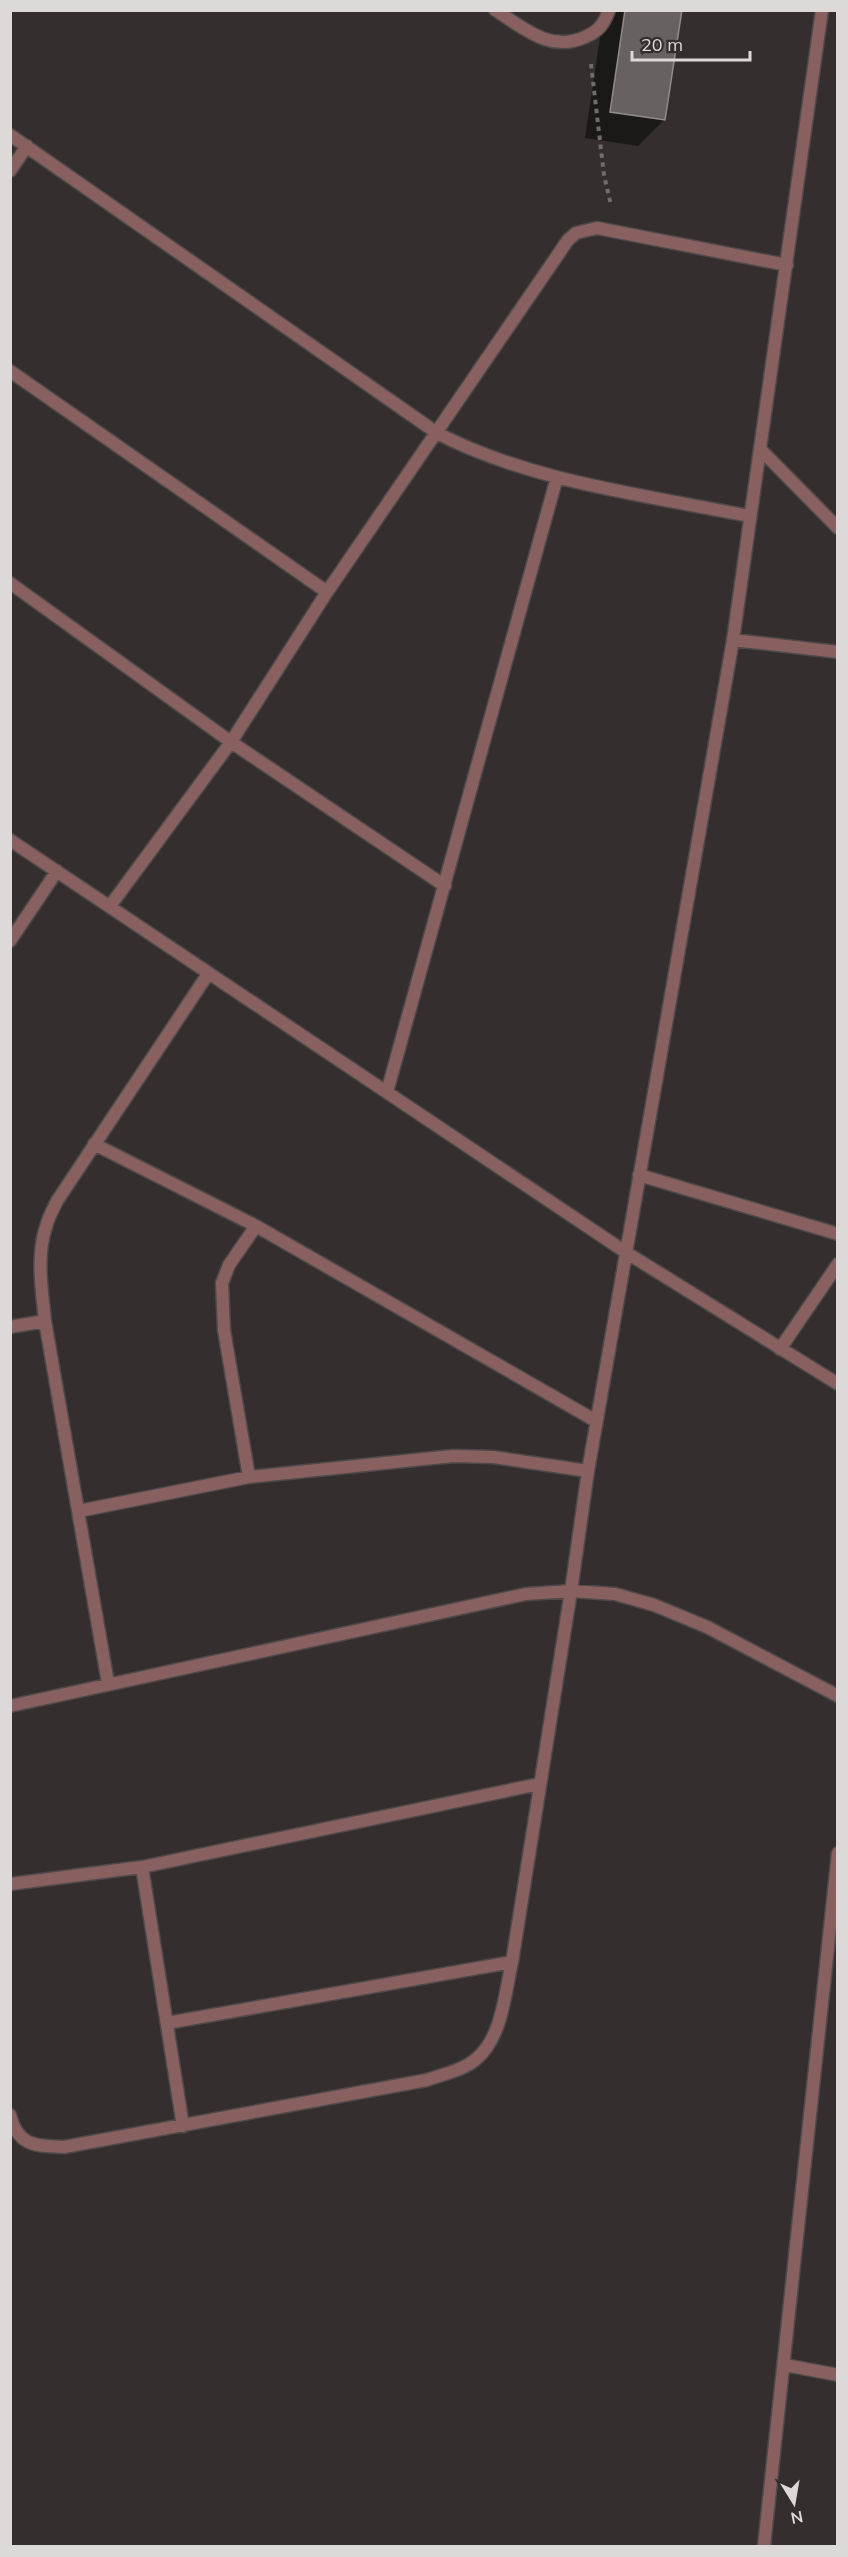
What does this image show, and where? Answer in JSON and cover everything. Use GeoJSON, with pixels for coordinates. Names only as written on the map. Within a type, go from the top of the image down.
{"type":"FeatureCollection","features":[{"type":"Feature","properties":{"kind":"street"},"geometry":{"type":"LineString","coordinates":[[495,10],[551,43],[565,43],[587,36],[603,25],[609,10]]}},
{"type":"Feature","properties":{"kind":"street"},"geometry":{"type":"LineString","coordinates":[[10,2115],[20,2138],[36,2146],[64,2147],[428,2080],[458,2070],[475,2060],[487,2047],[499,2021],[512,1962],[596,1421],[733,640],[822,10]]}},
{"type":"Feature","properties":{"kind":"street"},"geometry":{"type":"LineString","coordinates":[[10,135],[437,433],[504,463],[557,477],[749,516]]}},
{"type":"Feature","properties":{"kind":"street"},"geometry":{"type":"LineString","coordinates":[[10,171],[27,146]]}},
{"type":"Feature","properties":{"kind":"street"},"geometry":{"type":"LineString","coordinates":[[110,906],[231,742],[327,592],[568,240],[586,229],[597,228],[787,265]]}},
{"type":"Feature","properties":{"kind":"street"},"geometry":{"type":"LineString","coordinates":[[10,371],[327,592]]}},
{"type":"Feature","properties":{"kind":"street"},"geometry":{"type":"LineString","coordinates":[[761,450],[835,522]]}},
{"type":"Feature","properties":{"kind":"street"},"geometry":{"type":"LineString","coordinates":[[387,1092],[557,477]]}},
{"type":"Feature","properties":{"kind":"street"},"geometry":{"type":"LineString","coordinates":[[10,583],[231,742],[445,886]]}},
{"type":"Feature","properties":{"kind":"street"},"geometry":{"type":"LineString","coordinates":[[733,640],[837,652]]}},
{"type":"Feature","properties":{"kind":"street"},"geometry":{"type":"LineString","coordinates":[[10,840],[627,1253],[837,1384]]}},
{"type":"Feature","properties":{"kind":"street"},"geometry":{"type":"LineString","coordinates":[[10,941],[57,871]]}},
{"type":"Feature","properties":{"kind":"street"},"geometry":{"type":"LineString","coordinates":[[108,1683],[45,1321],[41,1276],[45,1228],[57,1201],[208,974]]}},
{"type":"Feature","properties":{"kind":"street"},"geometry":{"type":"LineString","coordinates":[[94,1144],[256,1226],[596,1421]]}},
{"type":"Feature","properties":{"kind":"street"},"geometry":{"type":"LineString","coordinates":[[639,1175],[837,1234]]}},
{"type":"Feature","properties":{"kind":"street"},"geometry":{"type":"LineString","coordinates":[[249,1478],[224,1330],[222,1283],[229,1265],[256,1226]]}},
{"type":"Feature","properties":{"kind":"street"},"geometry":{"type":"LineString","coordinates":[[780,1349],[837,1264]]}},
{"type":"Feature","properties":{"kind":"street"},"geometry":{"type":"LineString","coordinates":[[10,1327],[45,1321]]}},
{"type":"Feature","properties":{"kind":"street"},"geometry":{"type":"LineString","coordinates":[[79,1510],[249,1478],[453,1456],[493,1457],[588,1471]]}},
{"type":"Feature","properties":{"kind":"street"},"geometry":{"type":"LineString","coordinates":[[10,1706],[526,1594],[571,1591],[615,1594],[654,1605],[707,1627],[837,1696]]}},
{"type":"Feature","properties":{"kind":"street"},"geometry":{"type":"LineString","coordinates":[[10,1884],[142,1867],[539,1784]]}},
{"type":"Feature","properties":{"kind":"street"},"geometry":{"type":"LineString","coordinates":[[764,2547],[785,2365],[837,1853]]}},
{"type":"Feature","properties":{"kind":"street"},"geometry":{"type":"LineString","coordinates":[[142,1867],[183,2126]]}},
{"type":"Feature","properties":{"kind":"street"},"geometry":{"type":"LineString","coordinates":[[167,2023],[512,1962]]}},
{"type":"Feature","properties":{"kind":"street"},"geometry":{"type":"LineString","coordinates":[[785,2365],[837,2374]]}},
{"type":"Feature","properties":{"kind":"path"},"geometry":{"type":"LineString","coordinates":[[587,36],[604,175],[617,232]]}},
{"type":"Feature","properties":{"kind":"building"},"geometry":{"type":"Polygon","coordinates":[[[625,10],[682,10],[665,120],[610,112],[625,10]]]}}]}
